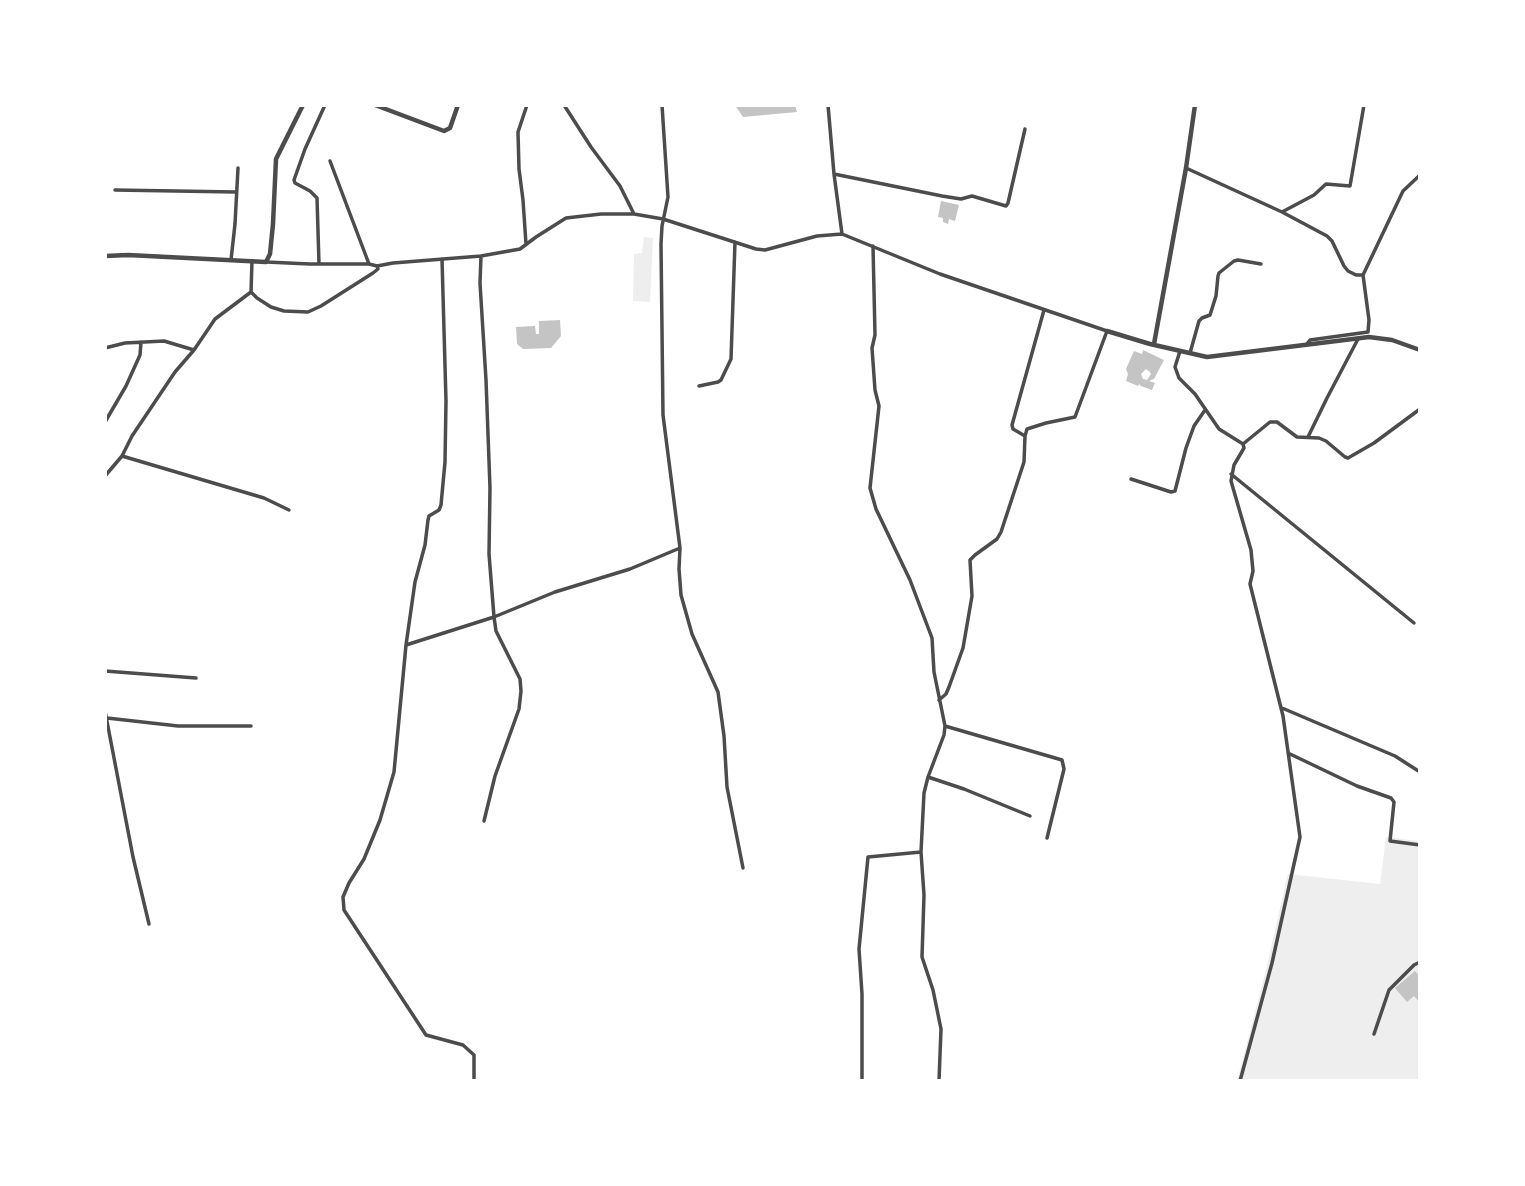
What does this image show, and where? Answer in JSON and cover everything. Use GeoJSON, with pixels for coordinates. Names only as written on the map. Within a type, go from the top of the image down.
{"type":"FeatureCollection","features":[{"type":"Feature","properties":{"kind":"street"},"geometry":{"type":"LineString","coordinates":[[266,262],[270,254],[273,225],[276,159],[303,105]]}},
{"type":"Feature","properties":{"kind":"street"},"geometry":{"type":"LineString","coordinates":[[319,264],[317,198],[294,180],[325,105]]}},
{"type":"Feature","properties":{"kind":"street"},"geometry":{"type":"LineString","coordinates":[[375,105],[444,131],[450,128],[458,105]]}},
{"type":"Feature","properties":{"kind":"street"},"geometry":{"type":"LineString","coordinates":[[526,245],[518,132],[527,105]]}},
{"type":"Feature","properties":{"kind":"street"},"geometry":{"type":"LineString","coordinates":[[564,105],[620,186],[634,214]]}},
{"type":"Feature","properties":{"kind":"street"},"geometry":{"type":"LineString","coordinates":[[662,105],[668,197],[661,244],[663,415],[680,548],[681,596],[692,634],[718,692],[727,788],[743,868]]}},
{"type":"Feature","properties":{"kind":"street"},"geometry":{"type":"LineString","coordinates":[[828,105],[842,234]]}},
{"type":"Feature","properties":{"kind":"street"},"geometry":{"type":"LineString","coordinates":[[1154,344],[1195,105]]}},
{"type":"Feature","properties":{"kind":"street"},"geometry":{"type":"LineString","coordinates":[[1282,212],[1314,195],[1326,184],[1350,186],[1364,105]]}},
{"type":"Feature","properties":{"kind":"street"},"geometry":{"type":"LineString","coordinates":[[834,174],[942,196],[961,199],[972,196],[1006,206],[1026,129]]}},
{"type":"Feature","properties":{"kind":"street"},"geometry":{"type":"LineString","coordinates":[[330,161],[369,264]]}},
{"type":"Feature","properties":{"kind":"street"},"geometry":{"type":"LineString","coordinates":[[230,260],[238,167]]}},
{"type":"Feature","properties":{"kind":"street"},"geometry":{"type":"LineString","coordinates":[[1186,168],[1327,236],[1344,267],[1356,275],[1363,275]]}},
{"type":"Feature","properties":{"kind":"street"},"geometry":{"type":"LineString","coordinates":[[1306,345],[1310,340],[1368,332],[1363,275],[1403,191],[1420,175]]}},
{"type":"Feature","properties":{"kind":"street"},"geometry":{"type":"LineString","coordinates":[[115,190],[236,192]]}},
{"type":"Feature","properties":{"kind":"street"},"geometry":{"type":"LineString","coordinates":[[105,256],[377,266],[513,252],[571,216],[634,214],[663,219],[765,250],[817,236],[842,234],[940,274],[1044,310],[1107,331],[1207,357],[1358,338],[1385,338],[1420,350]]}},
{"type":"Feature","properties":{"kind":"street"},"geometry":{"type":"LineString","coordinates":[[699,386],[721,380],[732,359],[735,242]]}},
{"type":"Feature","properties":{"kind":"street"},"geometry":{"type":"LineString","coordinates":[[873,246],[872,348],[879,406],[870,488],[876,509],[910,580],[932,638],[934,672],[945,726],[924,793],[921,852],[924,895],[922,957],[933,990],[941,1029],[939,1081]]}},
{"type":"Feature","properties":{"kind":"street"},"geometry":{"type":"LineString","coordinates":[[481,256],[490,488],[489,554],[494,617],[496,631],[520,679],[521,691],[519,709],[495,776],[484,821]]}},
{"type":"Feature","properties":{"kind":"street"},"geometry":{"type":"LineString","coordinates":[[442,260],[446,401],[441,505],[439,510],[429,516],[425,545],[415,582],[394,772],[365,859],[343,897],[344,910],[426,1035],[463,1045],[474,1055],[474,1081]]}},
{"type":"Feature","properties":{"kind":"street"},"geometry":{"type":"LineString","coordinates":[[1190,353],[1199,321],[1210,315],[1219,273],[1238,260],[1261,264]]}},
{"type":"Feature","properties":{"kind":"street"},"geometry":{"type":"LineString","coordinates":[[251,292],[252,261]]}},
{"type":"Feature","properties":{"kind":"street"},"geometry":{"type":"LineString","coordinates":[[251,292],[271,307],[284,311],[308,312],[373,273],[377,266]]}},
{"type":"Feature","properties":{"kind":"street"},"geometry":{"type":"LineString","coordinates":[[105,476],[122,456],[132,436],[175,372],[215,319],[251,292]]}},
{"type":"Feature","properties":{"kind":"street"},"geometry":{"type":"LineString","coordinates":[[1025,436],[1013,429],[1012,425],[1044,310]]}},
{"type":"Feature","properties":{"kind":"street"},"geometry":{"type":"LineString","coordinates":[[939,700],[946,694],[963,648],[972,596],[970,560],[997,539],[1001,532],[1024,461],[1028,428],[1076,417],[1107,331]]}},
{"type":"Feature","properties":{"kind":"street"},"geometry":{"type":"LineString","coordinates":[[1308,437],[1358,338]]}},
{"type":"Feature","properties":{"kind":"street"},"geometry":{"type":"LineString","coordinates":[[105,348],[125,343],[164,341],[194,350]]}},
{"type":"Feature","properties":{"kind":"street"},"geometry":{"type":"LineString","coordinates":[[105,422],[140,355],[141,342]]}},
{"type":"Feature","properties":{"kind":"street"},"geometry":{"type":"LineString","coordinates":[[1180,351],[1175,367],[1179,378],[1195,394],[1219,429],[1243,444]]}},
{"type":"Feature","properties":{"kind":"street"},"geometry":{"type":"LineString","coordinates":[[1243,444],[1270,422],[1277,422],[1297,437],[1326,441],[1348,457],[1374,443],[1420,409]]}},
{"type":"Feature","properties":{"kind":"street"},"geometry":{"type":"LineString","coordinates":[[1130,479],[1175,491],[1194,426],[1205,410]]}},
{"type":"Feature","properties":{"kind":"street"},"geometry":{"type":"LineString","coordinates":[[1240,1081],[1272,962],[1300,837],[1282,708],[1250,584],[1253,571],[1251,550],[1231,481],[1234,465],[1244,448],[1243,444]]}},
{"type":"Feature","properties":{"kind":"street"},"geometry":{"type":"LineString","coordinates":[[122,456],[264,498],[289,510]]}},
{"type":"Feature","properties":{"kind":"street"},"geometry":{"type":"LineString","coordinates":[[1231,474],[1414,622]]}},
{"type":"Feature","properties":{"kind":"street"},"geometry":{"type":"LineString","coordinates":[[406,645],[494,617],[555,592],[630,569],[680,548]]}},
{"type":"Feature","properties":{"kind":"street"},"geometry":{"type":"LineString","coordinates":[[105,671],[196,678]]}},
{"type":"Feature","properties":{"kind":"street"},"geometry":{"type":"LineString","coordinates":[[1282,708],[1395,756],[1420,772]]}},
{"type":"Feature","properties":{"kind":"street"},"geometry":{"type":"LineString","coordinates":[[105,711],[128,835],[149,924]]}},
{"type":"Feature","properties":{"kind":"street"},"geometry":{"type":"LineString","coordinates":[[107,718],[178,726],[251,726]]}},
{"type":"Feature","properties":{"kind":"street"},"geometry":{"type":"LineString","coordinates":[[945,726],[1062,760],[1063,769],[1047,838]]}},
{"type":"Feature","properties":{"kind":"street"},"geometry":{"type":"LineString","coordinates":[[1289,753],[1357,786],[1391,798],[1394,802],[1390,841],[1420,845]]}},
{"type":"Feature","properties":{"kind":"street"},"geometry":{"type":"LineString","coordinates":[[928,777],[1030,816]]}},
{"type":"Feature","properties":{"kind":"street"},"geometry":{"type":"LineString","coordinates":[[862,1081],[859,949],[868,857],[921,852]]}},
{"type":"Feature","properties":{"kind":"street"},"geometry":{"type":"LineString","coordinates":[[1374,1034],[1389,990],[1420,962]]}},
{"type":"Feature","properties":{"kind":"shaded area"},"geometry":{"type":"Polygon","coordinates":[[[644,237],[653,238],[650,302],[633,301],[634,254],[642,253],[644,237]]]}},
{"type":"Feature","properties":{"kind":"shaded area"},"geometry":{"type":"Polygon","coordinates":[[[1386,837],[1420,841],[1420,1081],[1237,1081],[1288,874],[1380,884],[1386,837]]]}},
{"type":"Feature","properties":{"kind":"building"},"geometry":{"type":"Polygon","coordinates":[[[735,105],[789,105],[795,106],[797,112],[743,117],[735,105]]]}},
{"type":"Feature","properties":{"kind":"building"},"geometry":{"type":"Polygon","coordinates":[[[941,201],[959,205],[955,221],[949,219],[948,224],[938,217],[941,201]]]}},
{"type":"Feature","properties":{"kind":"building"},"geometry":{"type":"Polygon","coordinates":[[[560,320],[561,336],[551,348],[523,349],[517,344],[516,327],[535,326],[536,334],[539,334],[539,321],[560,320]]]}},
{"type":"Feature","properties":{"kind":"building"},"geometry":{"type":"Polygon","coordinates":[[[1143,350],[1164,360],[1154,379],[1149,381],[1155,383],[1152,390],[1126,381],[1126,369],[1134,351],[1142,354],[1143,350]],[[1146,369],[1141,374],[1143,379],[1147,380],[1150,372],[1146,369]]]}},
{"type":"Feature","properties":{"kind":"building"},"geometry":{"type":"Polygon","coordinates":[[[1415,971],[1420,977],[1420,1003],[1414,996],[1407,1002],[1395,988],[1415,971]]]}}]}
